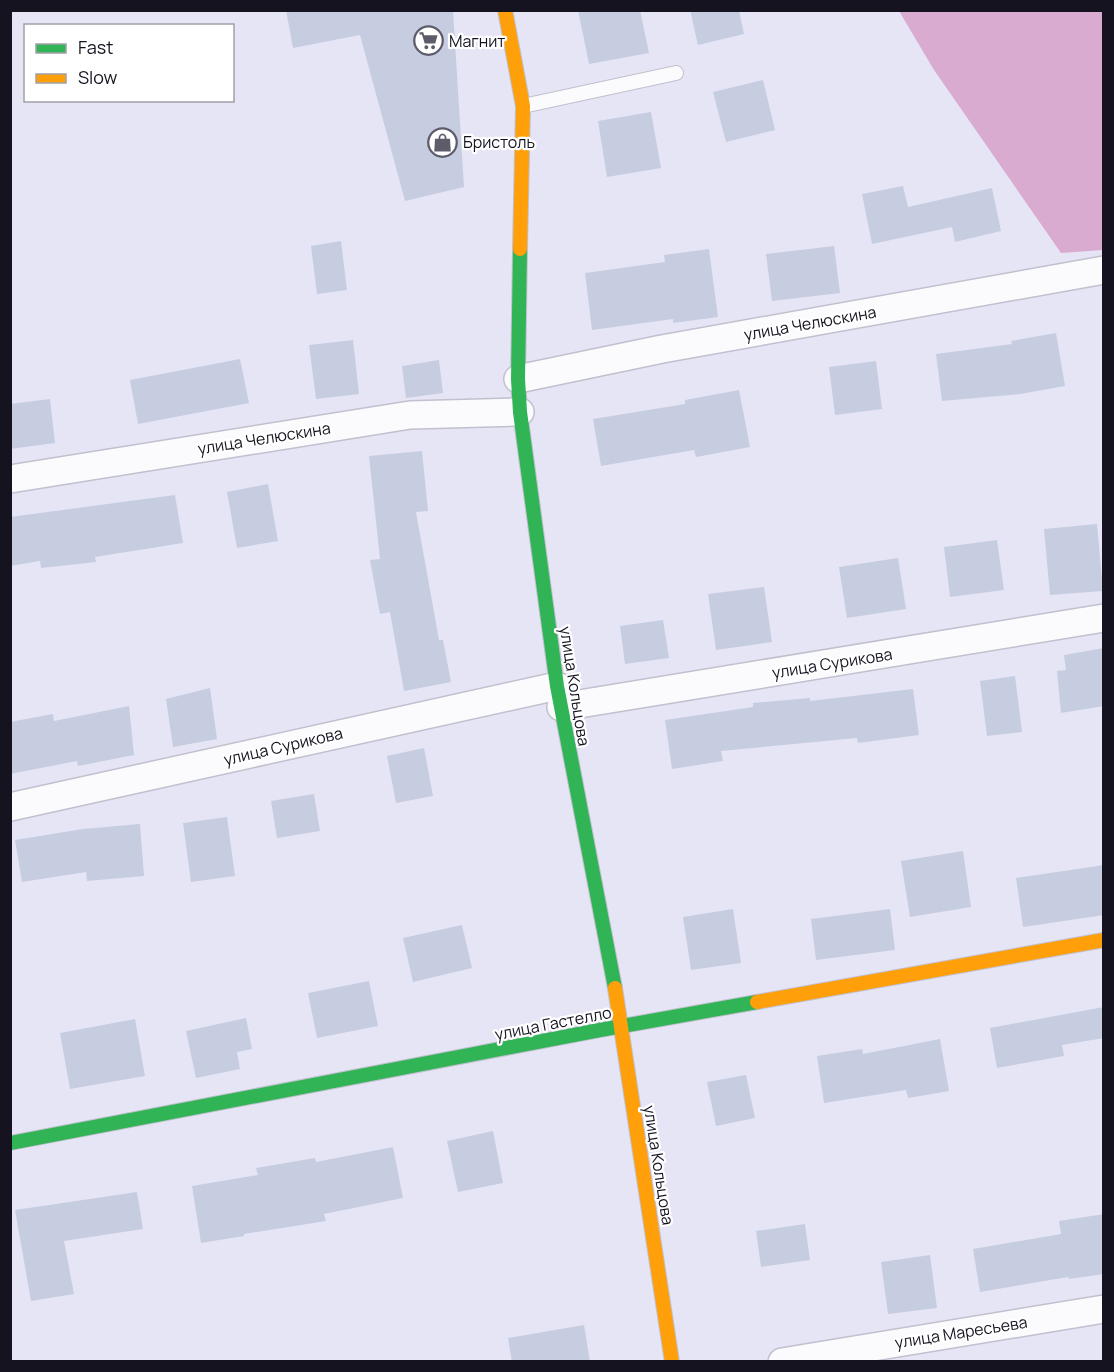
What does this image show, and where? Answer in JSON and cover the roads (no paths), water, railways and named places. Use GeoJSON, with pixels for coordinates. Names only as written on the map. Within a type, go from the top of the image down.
{"type":"FeatureCollection","features":[{"type":"Feature","properties":{"kind":"street","name":"улица Кольцова"},"geometry":{"type":"LineString","coordinates":[[505,10],[523,106],[518,378],[520,412],[559,697],[622,1027],[672,1362]]}},
{"type":"Feature","properties":{"kind":"street","name":"улица Челюскина"},"geometry":{"type":"LineString","coordinates":[[518,378],[1104,270]]}},
{"type":"Feature","properties":{"kind":"street","name":"улица Челюскина"},"geometry":{"type":"LineString","coordinates":[[10,479],[410,415],[520,412]]}},
{"type":"Feature","properties":{"kind":"street","name":"улица Сурикова"},"geometry":{"type":"LineString","coordinates":[[10,807],[559,697],[1104,618]]}},
{"type":"Feature","properties":{"kind":"street","name":"улица Гастелло"},"geometry":{"type":"LineString","coordinates":[[10,1143],[622,1027],[1104,940]]}},
{"type":"Feature","properties":{"kind":"street","name":"улица Маресьева"},"geometry":{"type":"LineString","coordinates":[[783,1362],[1104,1309]]}},
{"type":"Feature","properties":{"kind":"lane"},"geometry":{"type":"LineString","coordinates":[[523,106],[676,73]]}},
{"type":"Feature","properties":{"kind":"place","name":"Магнит"},"geometry":{"type":"Point","coordinates":[428,41]}},
{"type":"Feature","properties":{"kind":"place","name":"Бристоль"},"geometry":{"type":"Point","coordinates":[442,142]}}]}
